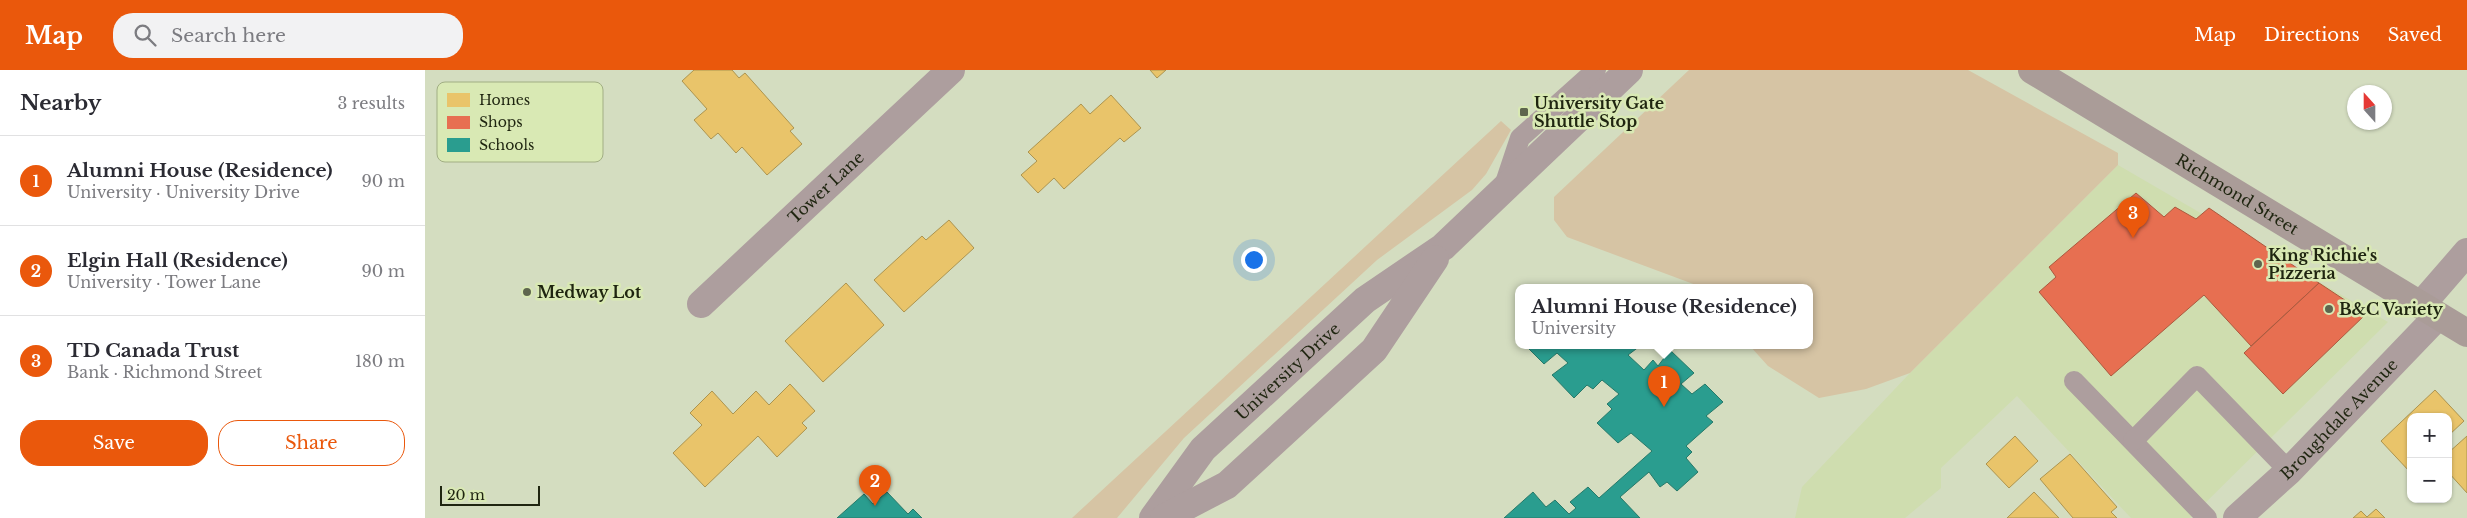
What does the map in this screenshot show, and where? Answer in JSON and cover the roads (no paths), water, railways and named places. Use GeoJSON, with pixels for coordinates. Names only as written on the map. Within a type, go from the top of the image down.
{"type":"FeatureCollection","features":[{"type":"Feature","properties":{"kind":"main road","name":"Richmond Street"},"geometry":{"type":"LineString","coordinates":[[2032,70],[2467,334]]}},
{"type":"Feature","properties":{"kind":"street","name":"Tower Lane"},"geometry":{"type":"LineString","coordinates":[[701,304],[951,70]]}},
{"type":"Feature","properties":{"kind":"street","name":"University Drive"},"geometry":{"type":"LineString","coordinates":[[1153,518],[1203,449],[1365,300],[1443,247],[1629,70]]}},
{"type":"Feature","properties":{"kind":"street","name":"University Drive"},"geometry":{"type":"LineString","coordinates":[[1164,518],[1227,485],[1374,350],[1443,247]]}},
{"type":"Feature","properties":{"kind":"street","name":"Broughdale Avenue"},"geometry":{"type":"LineString","coordinates":[[2237,518],[2289,471],[2430,311],[2467,252]]}},
{"type":"Feature","properties":{"kind":"lane"},"geometry":{"type":"LineString","coordinates":[[1503,190],[1520,138],[1596,70]]}},
{"type":"Feature","properties":{"kind":"lane"},"geometry":{"type":"LineString","coordinates":[[2133,441],[2197,376],[2289,471]]}},
{"type":"Feature","properties":{"kind":"lane"},"geometry":{"type":"LineString","coordinates":[[2074,381],[2207,518]]}},
{"type":"Feature","properties":{"kind":"place","name":"University Gate Shuttle Stop"},"geometry":{"type":"Point","coordinates":[1524,112]}},
{"type":"Feature","properties":{"kind":"place","name":"TD Canada Trust"},"geometry":{"type":"Point","coordinates":[2133,238]}},
{"type":"Feature","properties":{"kind":"place","name":"King Richie's Pizzeria"},"geometry":{"type":"Point","coordinates":[2258,264]}},
{"type":"Feature","properties":{"kind":"place","name":"Medway Lot"},"geometry":{"type":"Point","coordinates":[527,292]}},
{"type":"Feature","properties":{"kind":"place","name":"B&C Variety"},"geometry":{"type":"Point","coordinates":[2329,309]}},
{"type":"Feature","properties":{"kind":"place","name":"Alumni House (Residence)"},"geometry":{"type":"Point","coordinates":[1664,407]}},
{"type":"Feature","properties":{"kind":"place","name":"Elgin Hall (Residence)"},"geometry":{"type":"Point","coordinates":[875,506]}}]}
